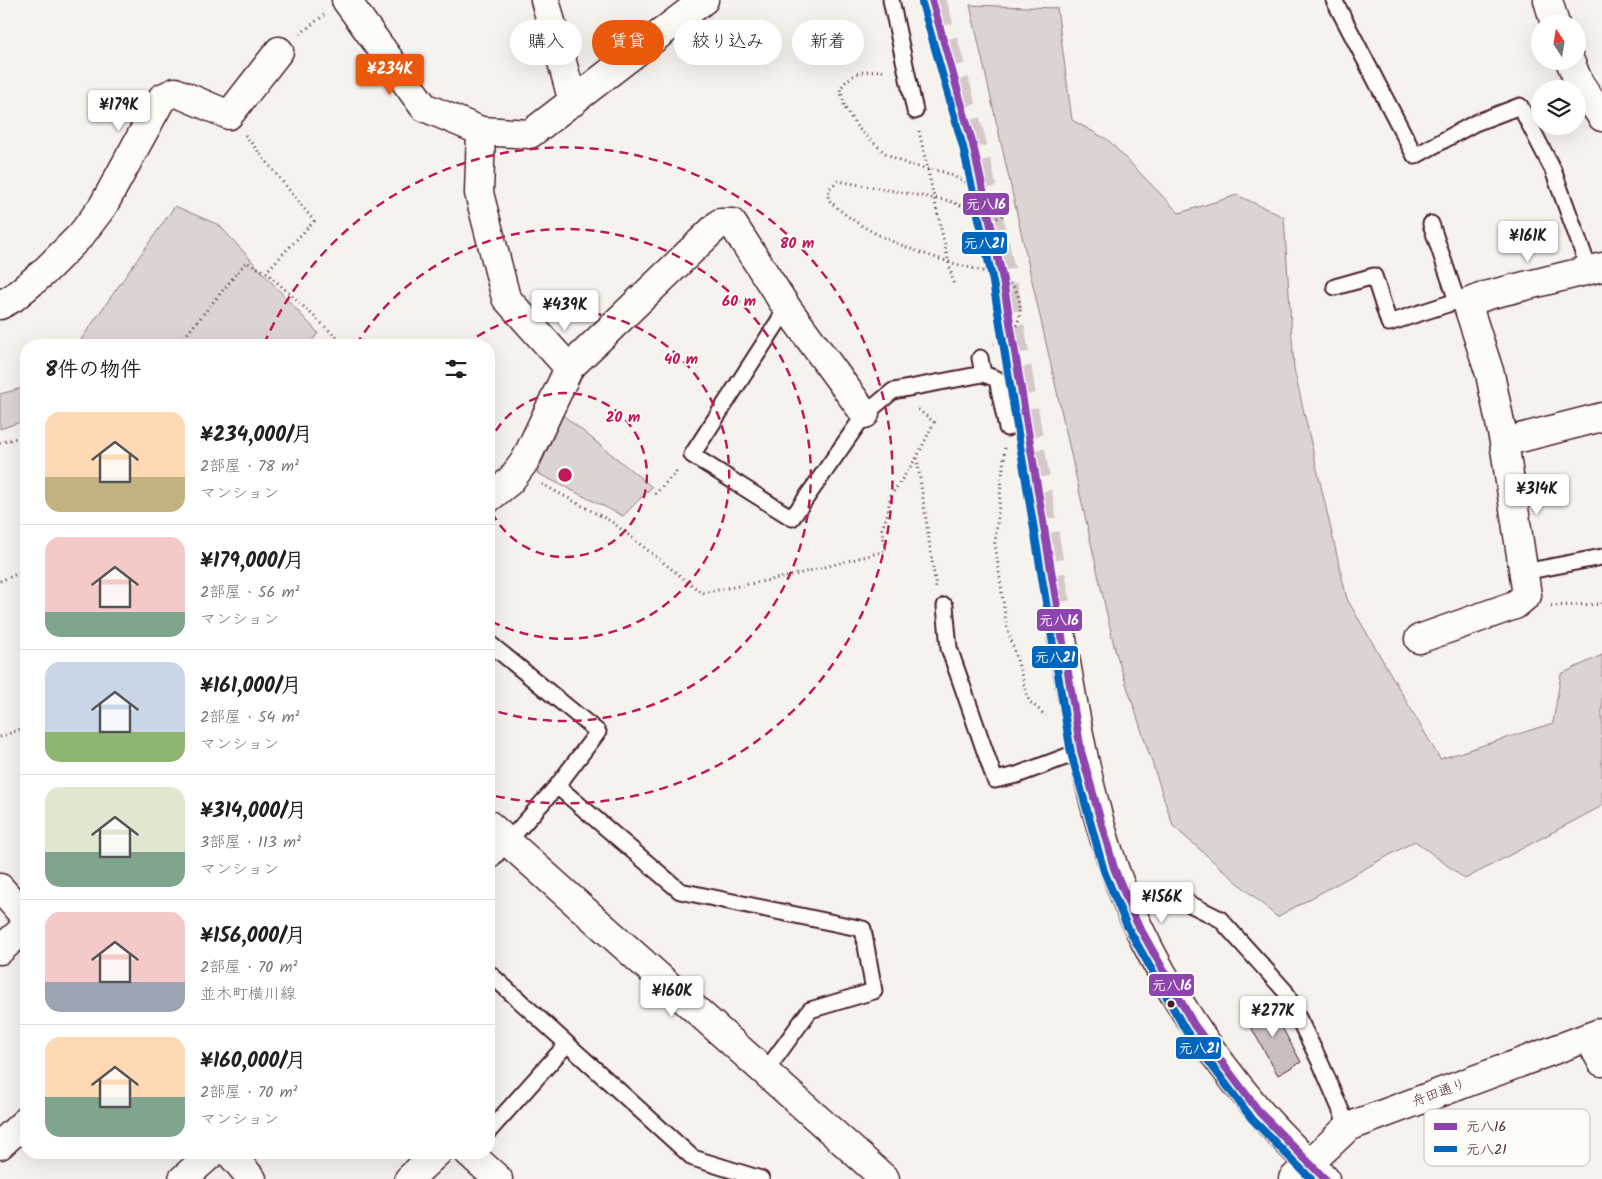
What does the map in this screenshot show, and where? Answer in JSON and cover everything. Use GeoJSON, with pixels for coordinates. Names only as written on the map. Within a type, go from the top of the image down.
{"type":"FeatureCollection","features":[{"type":"Feature","properties":{"kind":"street"},"geometry":{"type":"LineString","coordinates":[[545,0],[573,102]]}},
{"type":"Feature","properties":{"kind":"street"},"geometry":{"type":"LineString","coordinates":[[337,6],[424,107],[481,131],[530,134],[704,0]]}},
{"type":"Feature","properties":{"kind":"street"},"geometry":{"type":"LineString","coordinates":[[1548,0],[1552,15]]}},
{"type":"Feature","properties":{"kind":"street"},"geometry":{"type":"LineString","coordinates":[[0,305],[13,298],[35,279],[81,235],[102,206],[162,98],[174,92],[229,115],[279,51]]}},
{"type":"Feature","properties":{"kind":"street"},"geometry":{"type":"LineString","coordinates":[[1574,70],[1579,82],[1602,117]]}},
{"type":"Feature","properties":{"kind":"street"},"geometry":{"type":"LineString","coordinates":[[481,131],[479,193],[506,298],[569,368]]}},
{"type":"Feature","properties":{"kind":"street"},"geometry":{"type":"LineString","coordinates":[[495,493],[510,481],[525,461],[569,368],[720,223],[732,223],[788,308],[865,414]]}},
{"type":"Feature","properties":{"kind":"street"},"geometry":{"type":"LineString","coordinates":[[1418,640],[1515,605],[1524,585],[1504,442],[1490,374],[1462,302],[1596,268]]}},
{"type":"Feature","properties":{"kind":"street"},"geometry":{"type":"LineString","coordinates":[[1504,442],[1602,417]]}},
{"type":"Feature","properties":{"kind":"street"},"geometry":{"type":"LineString","coordinates":[[1062,639],[1081,751],[1114,868],[1136,921],[1194,1025],[1260,1113],[1309,1174]]}},
{"type":"Feature","properties":{"kind":"street"},"geometry":{"type":"LineString","coordinates":[[498,834],[884,1179]]}},
{"type":"Feature","properties":{"kind":"street"},"geometry":{"type":"LineString","coordinates":[[0,888],[20,911]]}},
{"type":"Feature","properties":{"kind":"street"},"geometry":{"type":"LineString","coordinates":[[0,950],[20,932]]}},
{"type":"Feature","properties":{"kind":"street"},"geometry":{"type":"LineString","coordinates":[[1596,1035],[1602,1062]]}},
{"type":"Feature","properties":{"kind":"street","name":"舟田通り"},"geometry":{"type":"LineString","coordinates":[[1309,1174],[1348,1127],[1596,1035]]}},
{"type":"Feature","properties":{"kind":"street"},"geometry":{"type":"LineString","coordinates":[[0,1145],[20,1127]]}},
{"type":"Feature","properties":{"kind":"street"},"geometry":{"type":"LineString","coordinates":[[183,1179],[205,1159]]}},
{"type":"Feature","properties":{"kind":"street"},"geometry":{"type":"LineString","coordinates":[[235,1159],[252,1179]]}},
{"type":"Feature","properties":{"kind":"street"},"geometry":{"type":"LineString","coordinates":[[409,1179],[430,1159]]}},
{"type":"Feature","properties":{"kind":"street"},"geometry":{"type":"LineString","coordinates":[[476,1159],[498,1179]]}},
{"type":"Feature","properties":{"kind":"lane"},"geometry":{"type":"LineString","coordinates":[[890,0],[915,111]]}},
{"type":"Feature","properties":{"kind":"lane"},"geometry":{"type":"LineString","coordinates":[[1334,0],[1415,156],[1475,123],[1520,106],[1553,170],[1596,268]]}},
{"type":"Feature","properties":{"kind":"lane"},"geometry":{"type":"LineString","coordinates":[[1335,287],[1374,276],[1389,323],[1462,302],[1432,224]]}},
{"type":"Feature","properties":{"kind":"lane"},"geometry":{"type":"LineString","coordinates":[[788,308],[692,454],[792,518],[865,414],[893,390],[983,374],[998,378],[1007,428]]}},
{"type":"Feature","properties":{"kind":"lane"},"geometry":{"type":"LineString","coordinates":[[983,374],[985,352]]}},
{"type":"Feature","properties":{"kind":"lane"},"geometry":{"type":"LineString","coordinates":[[1524,585],[1602,557]]}},
{"type":"Feature","properties":{"kind":"lane"},"geometry":{"type":"LineString","coordinates":[[945,606],[949,648],[996,780],[1016,775],[1081,751]]}},
{"type":"Feature","properties":{"kind":"lane"},"geometry":{"type":"LineString","coordinates":[[495,648],[598,732],[557,786],[498,834]]}},
{"type":"Feature","properties":{"kind":"lane"},"geometry":{"type":"LineString","coordinates":[[557,786],[680,891],[863,930],[874,991],[810,1010],[765,1072]]}},
{"type":"Feature","properties":{"kind":"lane"},"geometry":{"type":"LineString","coordinates":[[1127,898],[1168,892],[1220,919],[1285,991],[1321,1064],[1348,1127]]}},
{"type":"Feature","properties":{"kind":"lane"},"geometry":{"type":"LineString","coordinates":[[495,978],[693,1158],[761,1179]]}},
{"type":"Feature","properties":{"kind":"lane"},"geometry":{"type":"LineString","coordinates":[[495,1124],[567,1044]]}},
{"type":"Feature","properties":{"kind":"path"},"geometry":{"type":"LineString","coordinates":[[279,51],[337,6]]}},
{"type":"Feature","properties":{"kind":"path"},"geometry":{"type":"LineString","coordinates":[[883,72],[864,70],[848,78],[840,89],[845,108],[857,127],[886,153],[909,166],[944,172],[1001,198],[1006,206],[1004,215],[995,219],[950,201],[838,182],[829,189],[828,199],[836,207],[875,232],[905,248],[996,276],[1014,287],[1019,299],[1021,314],[1017,327],[1006,338],[985,352]]}},
{"type":"Feature","properties":{"kind":"path"},"geometry":{"type":"LineString","coordinates":[[915,111],[954,286]]}},
{"type":"Feature","properties":{"kind":"path"},"geometry":{"type":"LineString","coordinates":[[229,115],[314,221],[266,272]]}},
{"type":"Feature","properties":{"kind":"path"},"geometry":{"type":"LineString","coordinates":[[183,339],[246,262],[266,272],[339,339]]}},
{"type":"Feature","properties":{"kind":"path"},"geometry":{"type":"LineString","coordinates":[[517,471],[612,522],[702,593],[786,577],[886,551],[882,530],[888,513],[890,497],[917,457],[934,422],[893,390]]}},
{"type":"Feature","properties":{"kind":"path"},"geometry":{"type":"LineString","coordinates":[[1007,428],[995,543],[1006,622],[1029,701],[1046,716]]}},
{"type":"Feature","properties":{"kind":"path"},"geometry":{"type":"LineString","coordinates":[[0,443],[20,437]]}},
{"type":"Feature","properties":{"kind":"path"},"geometry":{"type":"LineString","coordinates":[[655,494],[692,454]]}},
{"type":"Feature","properties":{"kind":"path"},"geometry":{"type":"LineString","coordinates":[[917,457],[936,589],[945,606]]}},
{"type":"Feature","properties":{"kind":"path"},"geometry":{"type":"LineString","coordinates":[[0,581],[20,573]]}},
{"type":"Feature","properties":{"kind":"path"},"geometry":{"type":"LineString","coordinates":[[1524,585],[1539,606],[1602,604]]}},
{"type":"Feature","properties":{"kind":"path"},"geometry":{"type":"LineString","coordinates":[[0,737],[20,729]]}},
{"type":"Feature","properties":{"kind":"shaded area"},"geometry":{"type":"Polygon","coordinates":[[[970,5],[1057,8],[1072,120],[1108,140],[1179,213],[1237,195],[1284,217],[1294,369],[1347,599],[1440,759],[1553,723],[1561,674],[1602,655],[1602,806],[1465,879],[1415,841],[1277,917],[1173,826],[1115,650],[970,5]]]}},
{"type":"Feature","properties":{"kind":"shaded area"},"geometry":{"type":"Polygon","coordinates":[[[175,206],[219,225],[318,333],[314,339],[81,339],[175,206]]]}},
{"type":"Feature","properties":{"kind":"shaded area"},"geometry":{"type":"Polygon","coordinates":[[[20,389],[20,422],[0,429],[0,394],[20,389]]]}},
{"type":"Feature","properties":{"kind":"shaded area"},"geometry":{"type":"Polygon","coordinates":[[[563,415],[652,487],[623,516],[537,473],[563,415]]]}},
{"type":"Feature","properties":{"kind":"building"},"geometry":{"type":"Polygon","coordinates":[[[1268,1002],[1301,1062],[1278,1075],[1244,1015],[1268,1002]]]}},
{"type":"Feature","properties":{"kind":"tunnel"},"geometry":{"type":"LineString","coordinates":[[932,0],[973,145],[1003,280],[1062,639]]}},
{"type":"Feature","properties":{"kind":"transit line","name":"元八16"},"geometry":{"type":"LineString","coordinates":[[932,0],[973,145],[1003,280],[1081,751],[1114,868],[1136,921],[1194,1025],[1260,1113],[1325,1179]]}},
{"type":"Feature","properties":{"kind":"transit line","name":"元八21"},"geometry":{"type":"LineString","coordinates":[[922,3],[963,147],[993,282],[1071,753],[1104,871],[1127,926],[1186,1031],[1252,1119],[1311,1179]]}}]}
